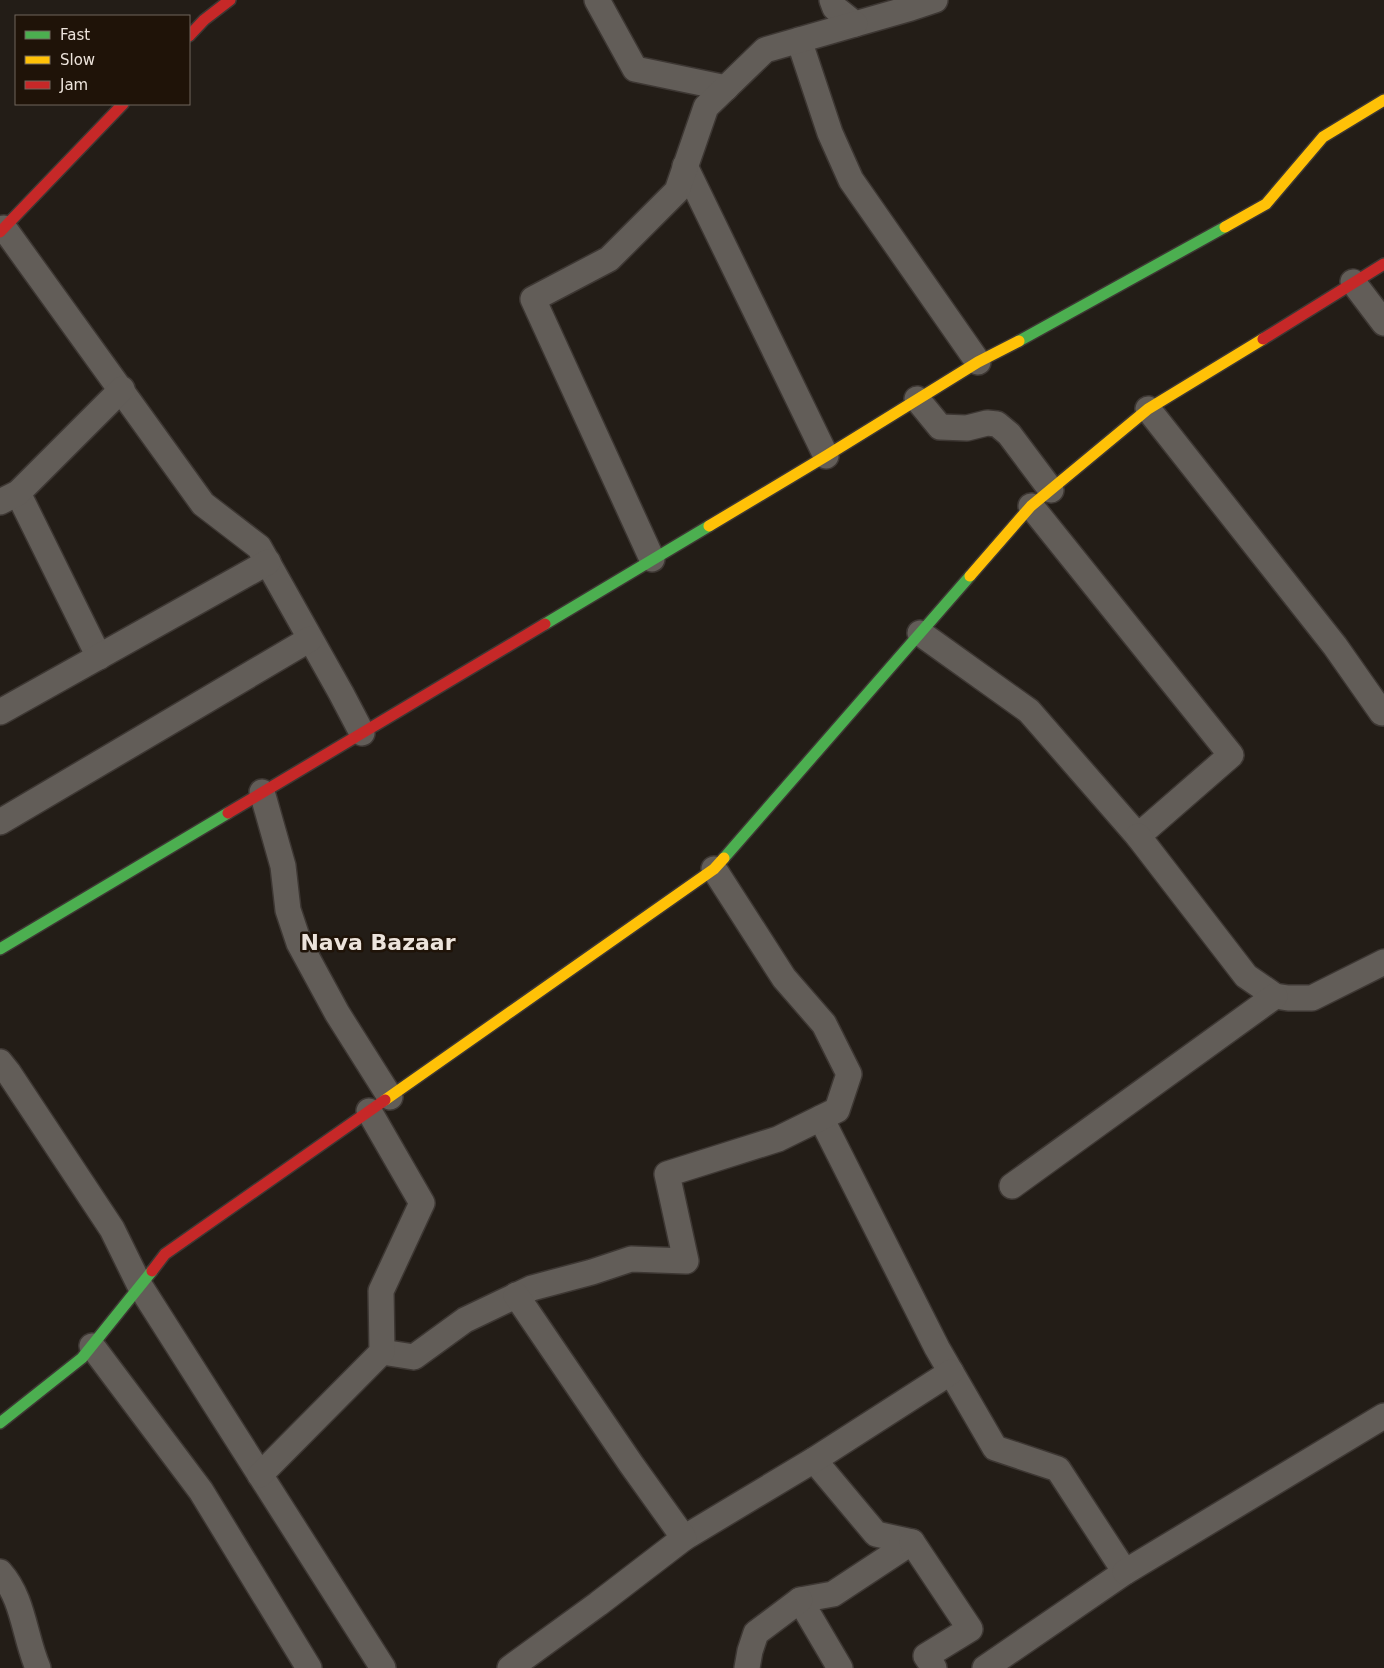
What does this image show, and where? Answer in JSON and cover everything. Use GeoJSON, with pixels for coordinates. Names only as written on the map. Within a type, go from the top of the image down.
{"type":"FeatureCollection","features":[{"type":"Feature","properties":{"kind":"street"},"geometry":{"type":"LineString","coordinates":[[190,35],[204,20],[230,0]]}},
{"type":"Feature","properties":{"kind":"street"},"geometry":{"type":"LineString","coordinates":[[598,0],[635,69],[726,88]]}},
{"type":"Feature","properties":{"kind":"street"},"geometry":{"type":"LineString","coordinates":[[832,0],[835,8],[855,24]]}},
{"type":"Feature","properties":{"kind":"street"},"geometry":{"type":"LineString","coordinates":[[652,559],[533,299],[609,259],[677,191],[706,108],[765,50],[935,0]]}},
{"type":"Feature","properties":{"kind":"street"},"geometry":{"type":"LineString","coordinates":[[799,40],[830,133],[851,180],[978,362]]}},
{"type":"Feature","properties":{"kind":"street"},"geometry":{"type":"LineString","coordinates":[[0,949],[826,456],[978,362],[1266,204],[1323,137],[1384,100]]}},
{"type":"Feature","properties":{"kind":"street"},"geometry":{"type":"LineString","coordinates":[[122,105],[2,230],[122,390],[203,504],[259,546],[362,733]]}},
{"type":"Feature","properties":{"kind":"street"},"geometry":{"type":"LineString","coordinates":[[685,166],[826,456]]}},
{"type":"Feature","properties":{"kind":"street"},"geometry":{"type":"LineString","coordinates":[[0,1423],[82,1358],[165,1254],[714,869],[1031,506],[1148,409],[1384,264]]}},
{"type":"Feature","properties":{"kind":"street"},"geometry":{"type":"LineString","coordinates":[[1353,282],[1384,323]]}},
{"type":"Feature","properties":{"kind":"street"},"geometry":{"type":"LineString","coordinates":[[99,657],[9,498],[122,390]]}},
{"type":"Feature","properties":{"kind":"street"},"geometry":{"type":"LineString","coordinates":[[917,399],[940,427],[967,428],[988,423],[997,424],[1009,434],[1051,490]]}},
{"type":"Feature","properties":{"kind":"street"},"geometry":{"type":"LineString","coordinates":[[1148,409],[1335,646],[1382,713],[1384,712]]}},
{"type":"Feature","properties":{"kind":"street"},"geometry":{"type":"LineString","coordinates":[[1031,506],[1231,755],[1138,836]]}},
{"type":"Feature","properties":{"kind":"street"},"geometry":{"type":"LineString","coordinates":[[0,712],[268,562]]}},
{"type":"Feature","properties":{"kind":"street"},"geometry":{"type":"LineString","coordinates":[[920,633],[1028,711],[1138,836],[1246,976],[1275,996],[1312,998],[1384,962]]}},
{"type":"Feature","properties":{"kind":"street"},"geometry":{"type":"LineString","coordinates":[[0,822],[310,639]]}},
{"type":"Feature","properties":{"kind":"street"},"geometry":{"type":"LineString","coordinates":[[262,792],[283,866],[288,910],[299,943],[337,1013],[390,1097]]}},
{"type":"Feature","properties":{"kind":"street"},"geometry":{"type":"LineString","coordinates":[[382,1352],[414,1357],[465,1320],[532,1288],[592,1272],[631,1259],[686,1262],[667,1174],[778,1139],[836,1110],[849,1074],[824,1024],[784,978],[714,869]]}},
{"type":"Feature","properties":{"kind":"street"},"geometry":{"type":"LineString","coordinates":[[1012,1186],[1275,996]]}},
{"type":"Feature","properties":{"kind":"street"},"geometry":{"type":"LineString","coordinates":[[0,1062],[112,1229],[140,1286],[383,1668]]}},
{"type":"Feature","properties":{"kind":"street"},"geometry":{"type":"LineString","coordinates":[[260,1475],[382,1352],[381,1292],[422,1203],[369,1111]]}},
{"type":"Feature","properties":{"kind":"street"},"geometry":{"type":"LineString","coordinates":[[821,1118],[937,1348],[995,1448],[1058,1469],[1125,1572]]}},
{"type":"Feature","properties":{"kind":"street"},"geometry":{"type":"LineString","coordinates":[[516,1295],[631,1464],[684,1538]]}},
{"type":"Feature","properties":{"kind":"street"},"geometry":{"type":"LineString","coordinates":[[92,1346],[201,1491],[308,1668]]}},
{"type":"Feature","properties":{"kind":"street"},"geometry":{"type":"LineString","coordinates":[[510,1668],[684,1538],[814,1460],[952,1372]]}},
{"type":"Feature","properties":{"kind":"street"},"geometry":{"type":"LineString","coordinates":[[985,1668],[1125,1572],[1384,1416]]}},
{"type":"Feature","properties":{"kind":"street"},"geometry":{"type":"LineString","coordinates":[[814,1460],[876,1534],[912,1542],[970,1629],[926,1656],[934,1668]]}},
{"type":"Feature","properties":{"kind":"street"},"geometry":{"type":"LineString","coordinates":[[747,1668],[756,1633],[800,1600],[833,1594],[912,1542]]}},
{"type":"Feature","properties":{"kind":"street"},"geometry":{"type":"LineString","coordinates":[[0,1572],[17,1598],[38,1668]]}},
{"type":"Feature","properties":{"kind":"street"},"geometry":{"type":"LineString","coordinates":[[800,1600],[840,1668]]}},
{"type":"Feature","properties":{"kind":"traffic: fast"},"geometry":{"type":"LineString","coordinates":[[1019,341],[1225,227]]}},
{"type":"Feature","properties":{"kind":"traffic: fast"},"geometry":{"type":"LineString","coordinates":[[545,624],[709,526]]}},
{"type":"Feature","properties":{"kind":"traffic: fast"},"geometry":{"type":"LineString","coordinates":[[724,858],[970,576]]}},
{"type":"Feature","properties":{"kind":"traffic: fast"},"geometry":{"type":"LineString","coordinates":[[0,949],[228,813]]}},
{"type":"Feature","properties":{"kind":"traffic: fast"},"geometry":{"type":"LineString","coordinates":[[0,1423],[82,1358],[152,1271]]}},
{"type":"Feature","properties":{"kind":"traffic: slow"},"geometry":{"type":"LineString","coordinates":[[1225,227],[1266,204],[1323,137],[1384,100]]}},
{"type":"Feature","properties":{"kind":"traffic: slow"},"geometry":{"type":"LineString","coordinates":[[970,576],[1031,506],[1148,409],[1263,339]]}},
{"type":"Feature","properties":{"kind":"traffic: slow"},"geometry":{"type":"LineString","coordinates":[[709,526],[978,362],[1019,341]]}},
{"type":"Feature","properties":{"kind":"traffic: slow"},"geometry":{"type":"LineString","coordinates":[[385,1100],[714,869],[724,858]]}},
{"type":"Feature","properties":{"kind":"traffic: jam"},"geometry":{"type":"LineString","coordinates":[[190,35],[204,20],[230,0]]}},
{"type":"Feature","properties":{"kind":"traffic: jam"},"geometry":{"type":"LineString","coordinates":[[0,232],[122,105]]}},
{"type":"Feature","properties":{"kind":"traffic: jam"},"geometry":{"type":"LineString","coordinates":[[1263,339],[1384,264]]}},
{"type":"Feature","properties":{"kind":"traffic: jam"},"geometry":{"type":"LineString","coordinates":[[228,813],[545,624]]}},
{"type":"Feature","properties":{"kind":"traffic: jam"},"geometry":{"type":"LineString","coordinates":[[152,1271],[165,1254],[385,1100]]}},
{"type":"Feature","properties":{"kind":"district","name":"Nava Bazaar"},"geometry":{"type":"Point","coordinates":[378,942]}}]}
